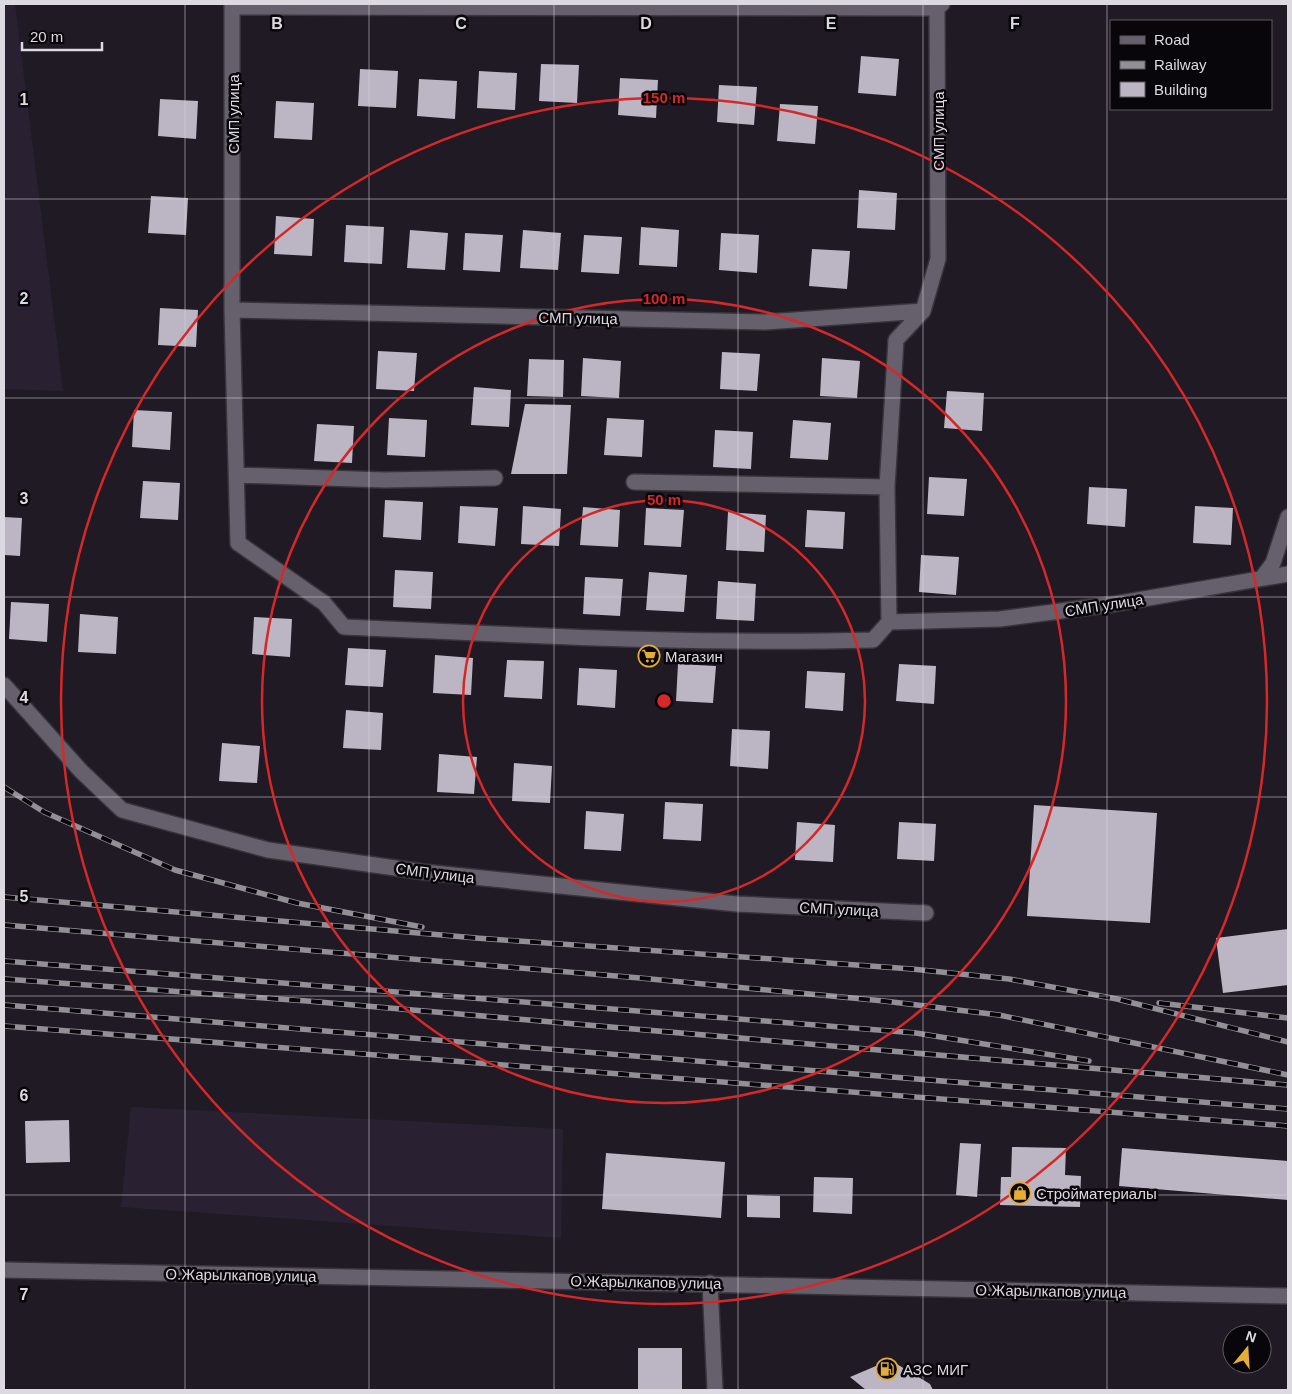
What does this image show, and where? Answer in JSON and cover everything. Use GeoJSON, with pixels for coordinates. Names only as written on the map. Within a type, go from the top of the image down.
{"type":"FeatureCollection","features":[{"type":"Feature","properties":{"kind":"street","name":"СМП улица"},"geometry":{"type":"LineString","coordinates":[[232,5],[940,6],[938,259],[923,311],[896,340],[887,486],[889,622],[874,640],[774,643],[553,637],[344,627],[324,603],[238,543],[232,310],[232,5]]}},
{"type":"Feature","properties":{"kind":"street","name":"СМП улица"},"geometry":{"type":"LineString","coordinates":[[232,310],[766,322],[923,311]]}},
{"type":"Feature","properties":{"kind":"street"},"geometry":{"type":"LineString","coordinates":[[237,475],[384,480],[495,478]]}},
{"type":"Feature","properties":{"kind":"street"},"geometry":{"type":"LineString","coordinates":[[634,482],[887,486]]}},
{"type":"Feature","properties":{"kind":"street"},"geometry":{"type":"LineString","coordinates":[[1262,578],[1272,564],[1288,517]]}},
{"type":"Feature","properties":{"kind":"street","name":"СМП улица"},"geometry":{"type":"LineString","coordinates":[[889,622],[1000,620],[1114,604],[1288,574]]}},
{"type":"Feature","properties":{"kind":"street","name":"СМП улица"},"geometry":{"type":"LineString","coordinates":[[4,685],[81,771],[122,810],[268,850],[424,872],[737,904],[926,912]]}},
{"type":"Feature","properties":{"kind":"street","name":"О.Жарылкапов улица"},"geometry":{"type":"LineString","coordinates":[[4,1270],[1288,1296]]}},
{"type":"Feature","properties":{"kind":"street"},"geometry":{"type":"LineString","coordinates":[[710,1283],[715,1390]]}},
{"type":"Feature","properties":{"kind":"shaded area"},"geometry":{"type":"Polygon","coordinates":[[[4,4],[15,4],[63,391],[4,389],[4,4]]]}},
{"type":"Feature","properties":{"kind":"shaded area"},"geometry":{"type":"Polygon","coordinates":[[[131,1107],[563,1129],[561,1238],[121,1207],[131,1107]]]}},
{"type":"Feature","properties":{"kind":"building"},"geometry":{"type":"Polygon","coordinates":[[[861,56],[899,59],[896,96],[858,93],[861,56]]]}},
{"type":"Feature","properties":{"kind":"building"},"geometry":{"type":"Polygon","coordinates":[[[541,64],[579,65],[577,103],[539,101],[541,64]]]}},
{"type":"Feature","properties":{"kind":"building"},"geometry":{"type":"Polygon","coordinates":[[[360,69],[398,71],[396,108],[358,106],[360,69]]]}},
{"type":"Feature","properties":{"kind":"building"},"geometry":{"type":"Polygon","coordinates":[[[479,71],[517,73],[515,110],[477,108],[479,71]]]}},
{"type":"Feature","properties":{"kind":"building"},"geometry":{"type":"Polygon","coordinates":[[[620,78],[658,80],[656,118],[618,115],[620,78]]]}},
{"type":"Feature","properties":{"kind":"building"},"geometry":{"type":"Polygon","coordinates":[[[419,79],[457,81],[455,119],[417,116],[419,79]]]}},
{"type":"Feature","properties":{"kind":"building"},"geometry":{"type":"Polygon","coordinates":[[[719,85],[757,87],[754,125],[717,122],[719,85]]]}},
{"type":"Feature","properties":{"kind":"building"},"geometry":{"type":"Polygon","coordinates":[[[160,99],[198,101],[196,139],[158,136],[160,99]]]}},
{"type":"Feature","properties":{"kind":"building"},"geometry":{"type":"Polygon","coordinates":[[[276,101],[314,103],[312,140],[274,138],[276,101]]]}},
{"type":"Feature","properties":{"kind":"building"},"geometry":{"type":"Polygon","coordinates":[[[780,104],[818,106],[815,144],[777,141],[780,104]]]}},
{"type":"Feature","properties":{"kind":"building"},"geometry":{"type":"Polygon","coordinates":[[[859,190],[897,193],[895,230],[857,228],[859,190]]]}},
{"type":"Feature","properties":{"kind":"building"},"geometry":{"type":"Polygon","coordinates":[[[151,196],[188,198],[186,235],[148,233],[151,196]]]}},
{"type":"Feature","properties":{"kind":"building"},"geometry":{"type":"Polygon","coordinates":[[[276,216],[314,219],[312,256],[274,254],[276,216]]]}},
{"type":"Feature","properties":{"kind":"building"},"geometry":{"type":"Polygon","coordinates":[[[346,225],[384,227],[382,264],[344,262],[346,225]]]}},
{"type":"Feature","properties":{"kind":"building"},"geometry":{"type":"Polygon","coordinates":[[[641,227],[679,230],[677,267],[639,265],[641,227]]]}},
{"type":"Feature","properties":{"kind":"building"},"geometry":{"type":"Polygon","coordinates":[[[410,230],[448,233],[445,270],[407,268],[410,230]]]}},
{"type":"Feature","properties":{"kind":"building"},"geometry":{"type":"Polygon","coordinates":[[[523,230],[561,233],[558,270],[520,268],[523,230]]]}},
{"type":"Feature","properties":{"kind":"building"},"geometry":{"type":"Polygon","coordinates":[[[465,233],[503,235],[500,272],[463,270],[465,233]]]}},
{"type":"Feature","properties":{"kind":"building"},"geometry":{"type":"Polygon","coordinates":[[[721,233],[759,235],[757,273],[719,270],[721,233]]]}},
{"type":"Feature","properties":{"kind":"building"},"geometry":{"type":"Polygon","coordinates":[[[584,235],[622,237],[619,274],[581,272],[584,235]]]}},
{"type":"Feature","properties":{"kind":"building"},"geometry":{"type":"Polygon","coordinates":[[[812,249],[850,251],[847,289],[809,286],[812,249]]]}},
{"type":"Feature","properties":{"kind":"building"},"geometry":{"type":"Polygon","coordinates":[[[160,308],[198,310],[196,347],[158,345],[160,308]]]}},
{"type":"Feature","properties":{"kind":"building"},"geometry":{"type":"Polygon","coordinates":[[[378,351],[417,353],[414,391],[376,389],[378,351]]]}},
{"type":"Feature","properties":{"kind":"building"},"geometry":{"type":"Polygon","coordinates":[[[722,352],[760,354],[757,391],[720,389],[722,352]]]}},
{"type":"Feature","properties":{"kind":"building"},"geometry":{"type":"Polygon","coordinates":[[[583,358],[621,361],[619,398],[581,396],[583,358]]]}},
{"type":"Feature","properties":{"kind":"building"},"geometry":{"type":"Polygon","coordinates":[[[822,358],[860,361],[857,398],[820,396],[822,358]]]}},
{"type":"Feature","properties":{"kind":"building"},"geometry":{"type":"Polygon","coordinates":[[[529,359],[564,360],[563,397],[527,396],[529,359]]]}},
{"type":"Feature","properties":{"kind":"building"},"geometry":{"type":"Polygon","coordinates":[[[474,387],[511,390],[509,427],[471,425],[474,387]]]}},
{"type":"Feature","properties":{"kind":"building"},"geometry":{"type":"Polygon","coordinates":[[[947,391],[984,393],[982,431],[944,428],[947,391]]]}},
{"type":"Feature","properties":{"kind":"building"},"geometry":{"type":"Polygon","coordinates":[[[525,404],[571,405],[567,474],[511,474],[525,404]]]}},
{"type":"Feature","properties":{"kind":"building"},"geometry":{"type":"Polygon","coordinates":[[[134,410],[172,412],[170,450],[132,447],[134,410]]]}},
{"type":"Feature","properties":{"kind":"building"},"geometry":{"type":"Polygon","coordinates":[[[389,418],[427,420],[425,457],[387,455],[389,418]]]}},
{"type":"Feature","properties":{"kind":"building"},"geometry":{"type":"Polygon","coordinates":[[[607,418],[644,420],[642,457],[604,455],[607,418]]]}},
{"type":"Feature","properties":{"kind":"building"},"geometry":{"type":"Polygon","coordinates":[[[793,420],[831,423],[828,460],[790,458],[793,420]]]}},
{"type":"Feature","properties":{"kind":"building"},"geometry":{"type":"Polygon","coordinates":[[[317,424],[354,426],[352,463],[314,461],[317,424]]]}},
{"type":"Feature","properties":{"kind":"building"},"geometry":{"type":"Polygon","coordinates":[[[715,430],[753,432],[751,469],[713,467],[715,430]]]}},
{"type":"Feature","properties":{"kind":"building"},"geometry":{"type":"Polygon","coordinates":[[[929,477],[967,479],[964,516],[927,514],[929,477]]]}},
{"type":"Feature","properties":{"kind":"building"},"geometry":{"type":"Polygon","coordinates":[[[143,481],[180,483],[178,520],[140,518],[143,481]]]}},
{"type":"Feature","properties":{"kind":"building"},"geometry":{"type":"Polygon","coordinates":[[[1089,487],[1127,489],[1125,527],[1087,524],[1089,487]]]}},
{"type":"Feature","properties":{"kind":"building"},"geometry":{"type":"Polygon","coordinates":[[[385,500],[423,502],[421,540],[383,537],[385,500]]]}},
{"type":"Feature","properties":{"kind":"building"},"geometry":{"type":"Polygon","coordinates":[[[460,506],[498,508],[495,546],[458,543],[460,506]]]}},
{"type":"Feature","properties":{"kind":"building"},"geometry":{"type":"Polygon","coordinates":[[[523,506],[561,509],[559,546],[521,544],[523,506]]]}},
{"type":"Feature","properties":{"kind":"building"},"geometry":{"type":"Polygon","coordinates":[[[1195,506],[1233,508],[1231,545],[1193,543],[1195,506]]]}},
{"type":"Feature","properties":{"kind":"building"},"geometry":{"type":"Polygon","coordinates":[[[583,507],[620,510],[618,547],[580,545],[583,507]]]}},
{"type":"Feature","properties":{"kind":"building"},"geometry":{"type":"Polygon","coordinates":[[[646,508],[684,510],[681,547],[644,545],[646,508]]]}},
{"type":"Feature","properties":{"kind":"building"},"geometry":{"type":"Polygon","coordinates":[[[807,510],[845,512],[843,549],[805,547],[807,510]]]}},
{"type":"Feature","properties":{"kind":"building"},"geometry":{"type":"Polygon","coordinates":[[[728,512],[766,515],[764,552],[726,550],[728,512]]]}},
{"type":"Feature","properties":{"kind":"building"},"geometry":{"type":"Polygon","coordinates":[[[4,517],[22,518],[20,556],[4,555],[4,517]]]}},
{"type":"Feature","properties":{"kind":"building"},"geometry":{"type":"Polygon","coordinates":[[[921,555],[959,557],[956,595],[919,592],[921,555]]]}},
{"type":"Feature","properties":{"kind":"building"},"geometry":{"type":"Polygon","coordinates":[[[395,570],[433,572],[431,609],[393,607],[395,570]]]}},
{"type":"Feature","properties":{"kind":"building"},"geometry":{"type":"Polygon","coordinates":[[[649,572],[687,575],[684,612],[646,610],[649,572]]]}},
{"type":"Feature","properties":{"kind":"building"},"geometry":{"type":"Polygon","coordinates":[[[585,577],[623,579],[620,616],[583,614],[585,577]]]}},
{"type":"Feature","properties":{"kind":"building"},"geometry":{"type":"Polygon","coordinates":[[[718,581],[756,584],[754,621],[716,619],[718,581]]]}},
{"type":"Feature","properties":{"kind":"building"},"geometry":{"type":"Polygon","coordinates":[[[11,602],[49,604],[47,642],[9,639],[11,602]]]}},
{"type":"Feature","properties":{"kind":"building"},"geometry":{"type":"Polygon","coordinates":[[[80,614],[118,617],[116,654],[78,652],[80,614]]]}},
{"type":"Feature","properties":{"kind":"building"},"geometry":{"type":"Polygon","coordinates":[[[254,617],[292,619],[290,657],[252,654],[254,617]]]}},
{"type":"Feature","properties":{"kind":"building"},"geometry":{"type":"Polygon","coordinates":[[[348,648],[386,650],[383,687],[345,685],[348,648]]]}},
{"type":"Feature","properties":{"kind":"building"},"geometry":{"type":"Polygon","coordinates":[[[435,655],[473,658],[471,695],[433,693],[435,655]]]}},
{"type":"Feature","properties":{"kind":"building"},"geometry":{"type":"Polygon","coordinates":[[[507,660],[544,661],[542,699],[504,697],[507,660]]]}},
{"type":"Feature","properties":{"kind":"building"},"geometry":{"type":"Polygon","coordinates":[[[678,664],[716,666],[713,703],[676,701],[678,664]]]}},
{"type":"Feature","properties":{"kind":"building"},"geometry":{"type":"Polygon","coordinates":[[[899,664],[936,666],[934,704],[896,701],[899,664]]]}},
{"type":"Feature","properties":{"kind":"building"},"geometry":{"type":"Polygon","coordinates":[[[579,668],[617,670],[615,708],[577,705],[579,668]]]}},
{"type":"Feature","properties":{"kind":"building"},"geometry":{"type":"Polygon","coordinates":[[[807,671],[845,673],[843,711],[805,708],[807,671]]]}},
{"type":"Feature","properties":{"kind":"building"},"geometry":{"type":"Polygon","coordinates":[[[346,710],[383,713],[381,750],[343,748],[346,710]]]}},
{"type":"Feature","properties":{"kind":"building"},"geometry":{"type":"Polygon","coordinates":[[[732,729],[770,731],[768,769],[730,766],[732,729]]]}},
{"type":"Feature","properties":{"kind":"building"},"geometry":{"type":"Polygon","coordinates":[[[222,743],[260,746],[257,783],[219,781],[222,743]]]}},
{"type":"Feature","properties":{"kind":"building"},"geometry":{"type":"Polygon","coordinates":[[[439,754],[477,757],[474,794],[437,792],[439,754]]]}},
{"type":"Feature","properties":{"kind":"building"},"geometry":{"type":"Polygon","coordinates":[[[514,763],[552,766],[550,803],[512,801],[514,763]]]}},
{"type":"Feature","properties":{"kind":"building"},"geometry":{"type":"Polygon","coordinates":[[[665,802],[703,804],[701,841],[663,839],[665,802]]]}},
{"type":"Feature","properties":{"kind":"building"},"geometry":{"type":"Polygon","coordinates":[[[1034,805],[1157,813],[1150,923],[1027,916],[1034,805]]]}},
{"type":"Feature","properties":{"kind":"building"},"geometry":{"type":"Polygon","coordinates":[[[586,811],[624,814],[621,851],[584,849],[586,811]]]}},
{"type":"Feature","properties":{"kind":"building"},"geometry":{"type":"Polygon","coordinates":[[[797,822],[835,825],[833,862],[795,860],[797,822]]]}},
{"type":"Feature","properties":{"kind":"building"},"geometry":{"type":"Polygon","coordinates":[[[899,822],[936,824],[934,861],[897,859],[899,822]]]}},
{"type":"Feature","properties":{"kind":"building"},"geometry":{"type":"Polygon","coordinates":[[[1288,929],[1288,985],[1223,993],[1216,938],[1288,929]]]}},
{"type":"Feature","properties":{"kind":"building"},"geometry":{"type":"Polygon","coordinates":[[[69,1120],[70,1162],[26,1163],[25,1121],[69,1120]]]}},
{"type":"Feature","properties":{"kind":"building"},"geometry":{"type":"Polygon","coordinates":[[[960,1143],[981,1144],[977,1197],[956,1195],[960,1143]]]}},
{"type":"Feature","properties":{"kind":"building"},"geometry":{"type":"Polygon","coordinates":[[[1012,1147],[1066,1148],[1065,1175],[1081,1176],[1080,1207],[1000,1205],[1001,1177],[1011,1177],[1012,1147]]]}},
{"type":"Feature","properties":{"kind":"building"},"geometry":{"type":"Polygon","coordinates":[[[1122,1148],[1288,1161],[1288,1200],[1119,1186],[1122,1148]]]}},
{"type":"Feature","properties":{"kind":"building"},"geometry":{"type":"Polygon","coordinates":[[[606,1153],[725,1162],[721,1218],[602,1209],[606,1153]]]}},
{"type":"Feature","properties":{"kind":"building"},"geometry":{"type":"Polygon","coordinates":[[[814,1177],[853,1178],[852,1214],[813,1212],[814,1177]]]}},
{"type":"Feature","properties":{"kind":"building"},"geometry":{"type":"Polygon","coordinates":[[[747,1195],[780,1196],[780,1218],[747,1217],[747,1195]]]}},
{"type":"Feature","properties":{"kind":"building"},"geometry":{"type":"Polygon","coordinates":[[[638,1348],[682,1348],[682,1390],[638,1390],[638,1348]]]}},
{"type":"Feature","properties":{"kind":"building","name":"АЗС МИГ"},"geometry":{"type":"Polygon","coordinates":[[[890,1360],[930,1384],[933,1390],[866,1390],[850,1377],[890,1360]]]}},
{"type":"Feature","properties":{"kind":"railway"},"geometry":{"type":"LineString","coordinates":[[4,787],[44,812],[175,870],[297,903],[422,927]]}},
{"type":"Feature","properties":{"kind":"railway"},"geometry":{"type":"LineString","coordinates":[[4,897],[476,938],[912,969],[1009,979],[1117,999],[1288,1042]]}},
{"type":"Feature","properties":{"kind":"railway"},"geometry":{"type":"LineString","coordinates":[[4,925],[640,978],[884,1001],[999,1015],[1288,1075]]}},
{"type":"Feature","properties":{"kind":"railway"},"geometry":{"type":"LineString","coordinates":[[4,961],[916,1033],[1089,1061]]}},
{"type":"Feature","properties":{"kind":"railway"},"geometry":{"type":"LineString","coordinates":[[4,979],[307,1001],[1288,1085]]}},
{"type":"Feature","properties":{"kind":"railway"},"geometry":{"type":"LineString","coordinates":[[1159,1003],[1288,1018]]}},
{"type":"Feature","properties":{"kind":"railway"},"geometry":{"type":"LineString","coordinates":[[4,1005],[1288,1109]]}},
{"type":"Feature","properties":{"kind":"railway"},"geometry":{"type":"LineString","coordinates":[[4,1026],[1288,1126]]}},
{"type":"Feature","properties":{"kind":"place","name":"Магазин"},"geometry":{"type":"Point","coordinates":[649,656]}},
{"type":"Feature","properties":{"kind":"place","name":"Стройматериалы"},"geometry":{"type":"Point","coordinates":[1020,1193]}},
{"type":"Feature","properties":{"kind":"place","name":"АЗС МИГ"},"geometry":{"type":"Point","coordinates":[887,1369]}}]}
